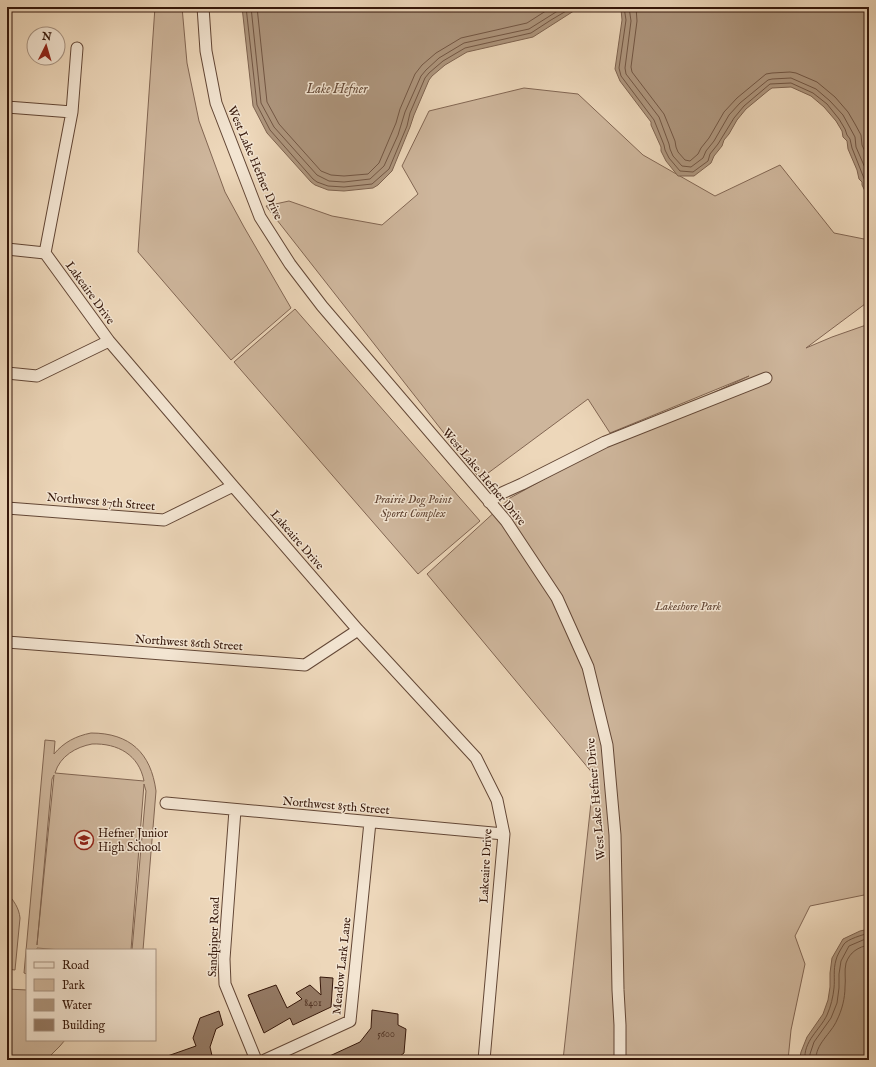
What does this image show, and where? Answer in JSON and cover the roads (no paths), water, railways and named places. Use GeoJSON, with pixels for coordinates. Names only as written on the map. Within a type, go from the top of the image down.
{"type":"FeatureCollection","features":[{"type":"Feature","properties":{"kind":"street","name":"West Lake Hefner Drive"},"geometry":{"type":"LineString","coordinates":[[203,7],[206,51],[216,103],[260,217],[290,264],[322,306],[506,522],[557,598],[588,667],[607,745],[615,835],[620,1060]]}},
{"type":"Feature","properties":{"kind":"street"},"geometry":{"type":"LineString","coordinates":[[7,249],[45,253],[72,112],[77,48]]}},
{"type":"Feature","properties":{"kind":"street"},"geometry":{"type":"LineString","coordinates":[[7,107],[72,112]]}},
{"type":"Feature","properties":{"kind":"street","name":"Lakeaire Drive"},"geometry":{"type":"LineString","coordinates":[[45,253],[109,340],[232,486],[358,630],[476,758],[497,800],[504,834],[484,1060]]}},
{"type":"Feature","properties":{"kind":"street"},"geometry":{"type":"LineString","coordinates":[[7,373],[37,376],[109,340]]}},
{"type":"Feature","properties":{"kind":"street"},"geometry":{"type":"LineString","coordinates":[[489,502],[502,493],[605,442],[766,378]]}},
{"type":"Feature","properties":{"kind":"street","name":"Northwest 87th Street"},"geometry":{"type":"LineString","coordinates":[[7,508],[164,520],[232,486]]}},
{"type":"Feature","properties":{"kind":"street","name":"Northwest 86th Street"},"geometry":{"type":"LineString","coordinates":[[7,642],[305,665],[358,630]]}},
{"type":"Feature","properties":{"kind":"street","name":"Northwest 85th Street"},"geometry":{"type":"LineString","coordinates":[[166,804],[504,834]]}},
{"type":"Feature","properties":{"kind":"street","name":"Sandpiper Road"},"geometry":{"type":"LineString","coordinates":[[235,810],[224,959],[225,984],[256,1060]]}},
{"type":"Feature","properties":{"kind":"street","name":"Meadow Lark Lane"},"geometry":{"type":"LineString","coordinates":[[266,1060],[350,1021],[370,822]]}},
{"type":"Feature","properties":{"kind":"water","name":"Lake Hefner"},"geometry":{"type":"Polygon","coordinates":[[[242,7],[580,7],[533,37],[467,52],[445,65],[429,80],[392,171],[373,188],[344,191],[328,190],[311,182],[267,133],[253,106],[242,7]]]}},
{"type":"Feature","properties":{"kind":"water"},"geometry":{"type":"Polygon","coordinates":[[[619,7],[869,7],[869,199],[862,182],[859,179],[857,170],[848,149],[847,141],[843,137],[842,131],[836,121],[824,107],[811,96],[791,87],[772,88],[769,90],[746,109],[737,120],[711,163],[694,176],[678,176],[666,161],[661,151],[661,147],[651,122],[620,81],[615,69],[622,20],[621,9],[619,7]]]}},
{"type":"Feature","properties":{"kind":"water"},"geometry":{"type":"Polygon","coordinates":[[[869,929],[869,1060],[801,1060],[801,1052],[807,1037],[823,1014],[828,1000],[832,958],[843,939],[860,931],[869,929]]]}},
{"type":"Feature","properties":{"kind":"place","name":"Hefner Junior High School"},"geometry":{"type":"Point","coordinates":[84,840]}},
{"type":"Feature","properties":{"kind":"park label","name":"Prairie Dog Point Sports Complex"},"geometry":{"type":"Point","coordinates":[413,506]}},
{"type":"Feature","properties":{"kind":"park label","name":"Lakeshore Park"},"geometry":{"type":"Point","coordinates":[688,606]}}]}
